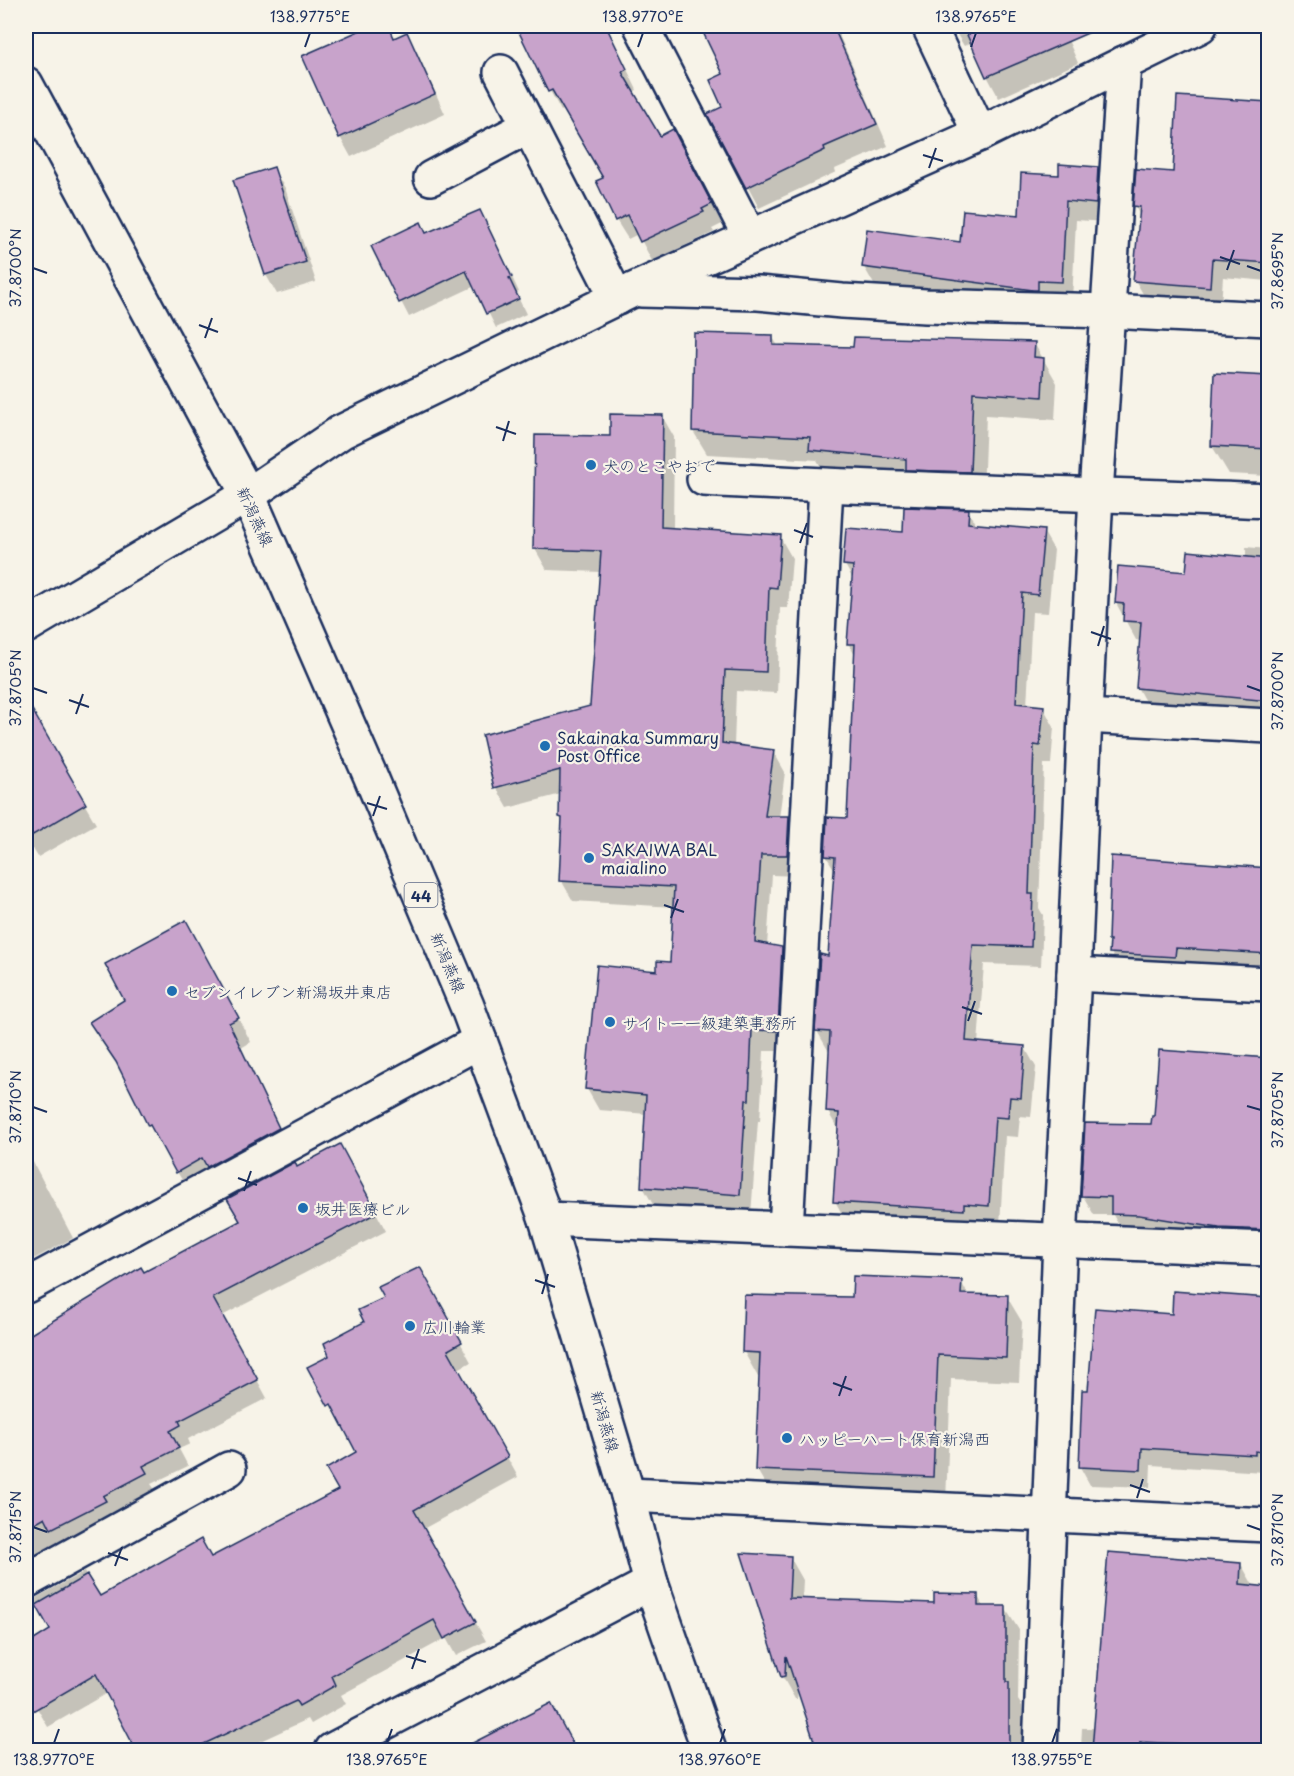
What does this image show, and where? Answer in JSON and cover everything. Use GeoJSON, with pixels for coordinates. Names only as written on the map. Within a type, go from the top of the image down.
{"type":"FeatureCollection","features":[{"type":"Feature","properties":{"kind":"street"},"geometry":{"type":"LineString","coordinates":[[641,26],[750,237]]}},
{"type":"Feature","properties":{"kind":"street"},"geometry":{"type":"LineString","coordinates":[[928,26],[980,134]]}},
{"type":"Feature","properties":{"kind":"street"},"geometry":{"type":"LineString","coordinates":[[26,626],[248,495],[341,432],[522,342],[980,134],[1200,26]]}},
{"type":"Feature","properties":{"kind":"street"},"geometry":{"type":"LineString","coordinates":[[1040,1750],[1060,1240],[1096,494],[1124,63]]}},
{"type":"Feature","properties":{"kind":"street"},"geometry":{"type":"LineString","coordinates":[[501,72],[529,126],[625,294]]}},
{"type":"Feature","properties":{"kind":"street","name":"新潟燕線"},"geometry":{"type":"LineString","coordinates":[[26,84],[248,495],[370,775],[467,1006],[546,1219],[628,1495],[651,1583],[709,1750]]}},
{"type":"Feature","properties":{"kind":"street"},"geometry":{"type":"LineString","coordinates":[[431,178],[529,126]]}},
{"type":"Feature","properties":{"kind":"street"},"geometry":{"type":"LineString","coordinates":[[625,294],[758,293],[926,306],[1108,310],[1269,319]]}},
{"type":"Feature","properties":{"kind":"street"},"geometry":{"type":"LineString","coordinates":[[704,479],[826,486],[1269,501]]}},
{"type":"Feature","properties":{"kind":"street"},"geometry":{"type":"LineString","coordinates":[[786,1229],[826,486]]}},
{"type":"Feature","properties":{"kind":"street"},"geometry":{"type":"LineString","coordinates":[[1085,716],[1269,726]]}},
{"type":"Feature","properties":{"kind":"street"},"geometry":{"type":"LineString","coordinates":[[1074,974],[1269,984]]}},
{"type":"Feature","properties":{"kind":"street"},"geometry":{"type":"LineString","coordinates":[[26,1286],[480,1041]]}},
{"type":"Feature","properties":{"kind":"street"},"geometry":{"type":"LineString","coordinates":[[546,1219],[1269,1249]]}},
{"type":"Feature","properties":{"kind":"street"},"geometry":{"type":"LineString","coordinates":[[26,1581],[229,1469]]}},
{"type":"Feature","properties":{"kind":"street"},"geometry":{"type":"LineString","coordinates":[[628,1495],[1269,1525]]}},
{"type":"Feature","properties":{"kind":"street"},"geometry":{"type":"LineString","coordinates":[[332,1750],[651,1583]]}},
{"type":"Feature","properties":{"kind":"building"},"geometry":{"type":"Polygon","coordinates":[[[370,26],[389,26],[394,38],[407,32],[435,94],[339,138],[302,56],[370,26]]]}},
{"type":"Feature","properties":{"kind":"building"},"geometry":{"type":"Polygon","coordinates":[[[516,26],[606,26],[627,69],[622,72],[660,136],[673,129],[712,204],[702,209],[704,212],[640,242],[627,215],[615,221],[596,181],[603,178],[552,90],[548,92],[516,26]]]}},
{"type":"Feature","properties":{"kind":"building"},"geometry":{"type":"Polygon","coordinates":[[[700,26],[833,26],[877,124],[824,147],[825,150],[746,188],[707,114],[722,107],[710,80],[723,74],[700,26]]]}},
{"type":"Feature","properties":{"kind":"building"},"geometry":{"type":"Polygon","coordinates":[[[988,26],[1104,26],[986,77],[967,35],[988,26]]]}},
{"type":"Feature","properties":{"kind":"building"},"geometry":{"type":"Polygon","coordinates":[[[1177,96],[1269,102],[1269,263],[1212,259],[1210,287],[1133,281],[1140,207],[1133,206],[1136,169],[1173,172],[1177,96]]]}},
{"type":"Feature","properties":{"kind":"building"},"geometry":{"type":"Polygon","coordinates":[[[1059,164],[1098,167],[1096,204],[1066,201],[1062,282],[1038,281],[1038,290],[1033,290],[862,267],[867,229],[960,242],[963,210],[1019,215],[1021,173],[1059,175],[1059,164]]]}},
{"type":"Feature","properties":{"kind":"building"},"geometry":{"type":"Polygon","coordinates":[[[274,167],[306,262],[265,275],[233,180],[274,167]]]}},
{"type":"Feature","properties":{"kind":"building"},"geometry":{"type":"Polygon","coordinates":[[[480,210],[512,277],[509,278],[519,299],[486,314],[466,271],[399,303],[371,246],[421,222],[426,233],[480,210]]]}},
{"type":"Feature","properties":{"kind":"building"},"geometry":{"type":"Polygon","coordinates":[[[694,333],[773,335],[773,345],[853,347],[854,337],[1035,342],[1034,357],[1044,358],[1042,397],[973,392],[970,472],[906,470],[906,459],[809,450],[810,437],[692,431],[694,333]]]}},
{"type":"Feature","properties":{"kind":"building"},"geometry":{"type":"Polygon","coordinates":[[[1214,373],[1269,376],[1269,449],[1211,446],[1214,373]]]}},
{"type":"Feature","properties":{"kind":"building"},"geometry":{"type":"Polygon","coordinates":[[[610,414],[663,415],[661,527],[781,535],[777,588],[769,587],[766,672],[725,670],[722,743],[774,750],[765,816],[789,816],[787,855],[761,855],[755,942],[782,947],[778,1031],[752,1030],[749,1100],[746,1100],[740,1195],[641,1187],[646,1095],[585,1089],[597,965],[657,971],[657,961],[670,962],[674,887],[559,881],[562,818],[559,817],[560,770],[494,788],[482,735],[590,706],[601,551],[533,549],[535,435],[610,436],[610,414]]]}},
{"type":"Feature","properties":{"kind":"building"},"geometry":{"type":"Polygon","coordinates":[[[904,507],[969,509],[968,523],[1044,530],[1038,595],[1022,593],[1016,703],[1044,706],[1040,746],[1034,745],[1029,894],[1033,894],[1031,947],[973,945],[966,1041],[1025,1046],[1021,1098],[1010,1097],[1008,1118],[995,1117],[989,1206],[964,1204],[964,1210],[833,1202],[839,1113],[826,1112],[830,1032],[815,1031],[820,954],[828,956],[835,857],[825,856],[827,817],[847,818],[855,644],[847,644],[853,566],[843,565],[846,528],[903,532],[904,507]]]}},
{"type":"Feature","properties":{"kind":"building"},"geometry":{"type":"Polygon","coordinates":[[[1188,551],[1269,559],[1269,701],[1136,688],[1141,622],[1123,621],[1124,604],[1115,603],[1118,566],[1186,572],[1188,551]]]}},
{"type":"Feature","properties":{"kind":"building"},"geometry":{"type":"Polygon","coordinates":[[[26,699],[86,804],[26,839],[26,699]]]}},
{"type":"Feature","properties":{"kind":"building"},"geometry":{"type":"Polygon","coordinates":[[[1111,856],[1269,868],[1269,954],[1176,948],[1175,957],[1109,953],[1111,856]]]}},
{"type":"Feature","properties":{"kind":"building"},"geometry":{"type":"Polygon","coordinates":[[[186,920],[239,1018],[229,1023],[279,1128],[207,1167],[202,1158],[176,1173],[150,1125],[148,1126],[116,1062],[89,1022],[124,1000],[105,964],[186,920]]]}},
{"type":"Feature","properties":{"kind":"building"},"geometry":{"type":"Polygon","coordinates":[[[1159,1050],[1269,1058],[1269,1230],[1219,1228],[1139,1215],[1111,1214],[1111,1197],[1081,1196],[1085,1123],[1151,1124],[1152,1116],[1154,1116],[1159,1050]]]}},
{"type":"Feature","properties":{"kind":"building"},"geometry":{"type":"Polygon","coordinates":[[[340,1144],[377,1213],[213,1298],[258,1380],[179,1421],[181,1425],[170,1431],[179,1448],[143,1466],[147,1473],[103,1496],[106,1501],[51,1529],[45,1517],[26,1528],[26,1337],[141,1267],[144,1272],[240,1221],[227,1199],[295,1162],[297,1167],[340,1144]]]}},
{"type":"Feature","properties":{"kind":"building"},"geometry":{"type":"Polygon","coordinates":[[[420,1267],[462,1342],[448,1350],[508,1457],[414,1510],[476,1622],[444,1639],[434,1620],[332,1676],[336,1685],[299,1706],[296,1701],[191,1750],[136,1750],[96,1674],[26,1715],[26,1645],[50,1630],[36,1605],[87,1575],[100,1596],[201,1539],[211,1557],[338,1490],[326,1469],[356,1452],[331,1404],[328,1406],[307,1367],[329,1356],[324,1343],[364,1322],[358,1310],[384,1298],[378,1287],[420,1267]]]}},
{"type":"Feature","properties":{"kind":"building"},"geometry":{"type":"Polygon","coordinates":[[[853,1276],[962,1280],[961,1294],[1008,1295],[1006,1358],[938,1355],[933,1477],[755,1470],[760,1353],[742,1352],[744,1295],[852,1297],[853,1276]]]}},
{"type":"Feature","properties":{"kind":"building"},"geometry":{"type":"Polygon","coordinates":[[[1173,1291],[1269,1298],[1269,1453],[1255,1451],[1255,1455],[1142,1448],[1141,1470],[1079,1467],[1082,1390],[1088,1390],[1095,1308],[1172,1314],[1173,1291]]]}},
{"type":"Feature","properties":{"kind":"building"},"geometry":{"type":"Polygon","coordinates":[[[1108,1552],[1241,1563],[1240,1584],[1269,1587],[1265,1651],[1268,1651],[1264,1747],[1140,1742],[1139,1750],[1092,1750],[1108,1552]]]}},
{"type":"Feature","properties":{"kind":"building"},"geometry":{"type":"Polygon","coordinates":[[[741,1553],[791,1556],[789,1598],[934,1603],[934,1593],[978,1594],[978,1606],[1006,1606],[1009,1750],[817,1750],[786,1656],[785,1676],[781,1677],[741,1553]]]}},
{"type":"Feature","properties":{"kind":"building"},"geometry":{"type":"Polygon","coordinates":[[[551,1703],[576,1750],[459,1750],[551,1703]]]}},
{"type":"Feature","properties":{"kind":"place","name":"犬のとこやおで"},"geometry":{"type":"Point","coordinates":[591,465]}},
{"type":"Feature","properties":{"kind":"place","name":"Sakainaka Summary Post Office"},"geometry":{"type":"Point","coordinates":[545,746]}},
{"type":"Feature","properties":{"kind":"place","name":"SAKAIWA BAL maialino"},"geometry":{"type":"Point","coordinates":[589,858]}},
{"type":"Feature","properties":{"kind":"place","name":"セブンイレブン新潟坂井東店"},"geometry":{"type":"Point","coordinates":[172,991]}},
{"type":"Feature","properties":{"kind":"place","name":"サイトー一級建築事務所"},"geometry":{"type":"Point","coordinates":[610,1022]}},
{"type":"Feature","properties":{"kind":"place","name":"坂井医療ビル"},"geometry":{"type":"Point","coordinates":[303,1208]}},
{"type":"Feature","properties":{"kind":"place","name":"広川輪業"},"geometry":{"type":"Point","coordinates":[410,1326]}},
{"type":"Feature","properties":{"kind":"place","name":"ハッピーハート保育新潟西"},"geometry":{"type":"Point","coordinates":[787,1438]}}]}
